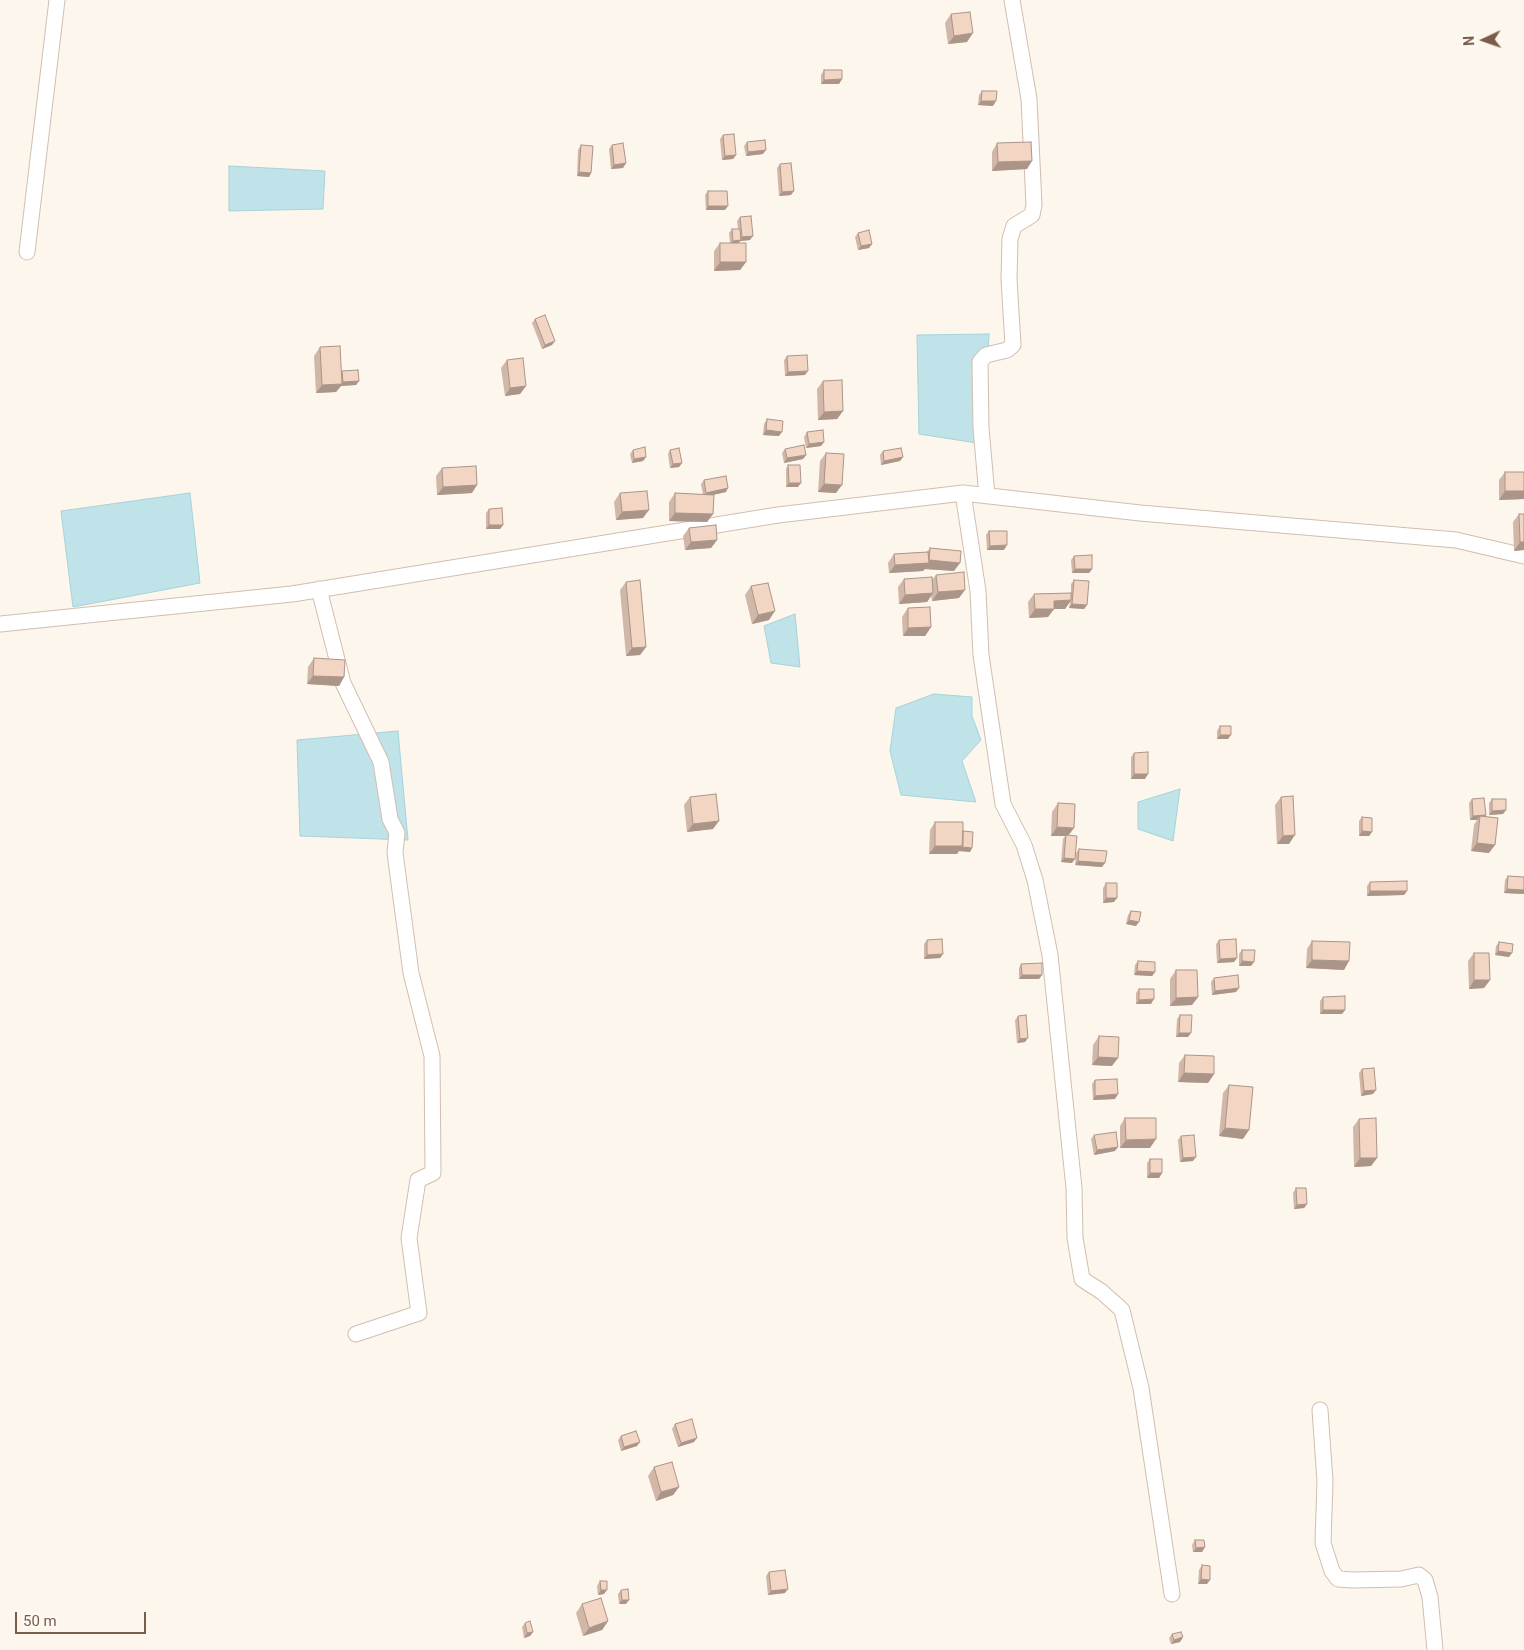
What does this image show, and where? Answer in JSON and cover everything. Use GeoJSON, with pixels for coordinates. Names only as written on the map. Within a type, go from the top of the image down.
{"type":"FeatureCollection","features":[{"type":"Feature","properties":{"kind":"street"},"geometry":{"type":"LineString","coordinates":[[27,252],[57,0]]}},
{"type":"Feature","properties":{"kind":"street"},"geometry":{"type":"LineString","coordinates":[[987,496],[981,428],[980,362],[986,355],[1007,350],[1013,344],[1009,279],[1010,239],[1014,226],[1032,215],[1034,205],[1029,99],[1012,0]]}},
{"type":"Feature","properties":{"kind":"street"},"geometry":{"type":"LineString","coordinates":[[963,493],[978,591],[981,655],[1004,804],[1024,844],[1035,880],[1050,955],[1074,1188],[1075,1238],[1082,1279],[1102,1292],[1122,1310],[1142,1388],[1172,1594]]}},
{"type":"Feature","properties":{"kind":"street"},"geometry":{"type":"LineString","coordinates":[[0,624],[319,589],[778,515],[963,493],[1140,513],[1456,540],[1524,556]]}},
{"type":"Feature","properties":{"kind":"street"},"geometry":{"type":"LineString","coordinates":[[319,589],[343,683],[382,762],[390,819],[396,833],[395,853],[411,973],[432,1056],[433,1174],[418,1180],[409,1238],[419,1313],[356,1334]]}},
{"type":"Feature","properties":{"kind":"street"},"geometry":{"type":"LineString","coordinates":[[1320,1410],[1325,1480],[1323,1543],[1332,1571],[1338,1579],[1353,1580],[1401,1578],[1419,1575],[1424,1580],[1430,1597],[1435,1650]]}},
{"type":"Feature","properties":{"kind":"water"},"geometry":{"type":"Polygon","coordinates":[[[229,166],[325,171],[323,209],[229,211],[229,166]]]}},
{"type":"Feature","properties":{"kind":"water"},"geometry":{"type":"Polygon","coordinates":[[[989,334],[983,444],[919,434],[917,335],[989,334]]]}},
{"type":"Feature","properties":{"kind":"water"},"geometry":{"type":"Polygon","coordinates":[[[190,493],[200,583],[73,607],[61,511],[190,493]]]}},
{"type":"Feature","properties":{"kind":"water"},"geometry":{"type":"Polygon","coordinates":[[[795,614],[800,667],[771,663],[764,626],[795,614]]]}},
{"type":"Feature","properties":{"kind":"water"},"geometry":{"type":"Polygon","coordinates":[[[934,694],[972,697],[972,716],[981,740],[962,761],[976,802],[901,795],[890,751],[896,708],[934,694]]]}},
{"type":"Feature","properties":{"kind":"water"},"geometry":{"type":"Polygon","coordinates":[[[398,731],[408,840],[300,836],[297,740],[398,731]]]}},
{"type":"Feature","properties":{"kind":"water"},"geometry":{"type":"Polygon","coordinates":[[[1180,789],[1173,841],[1138,829],[1138,802],[1180,789]]]}},
{"type":"Feature","properties":{"kind":"building"},"geometry":{"type":"Polygon","coordinates":[[[970,12],[973,33],[954,36],[951,14],[970,12]]]}},
{"type":"Feature","properties":{"kind":"building"},"geometry":{"type":"Polygon","coordinates":[[[824,70],[842,70],[842,79],[824,80],[824,70]]]}},
{"type":"Feature","properties":{"kind":"building"},"geometry":{"type":"Polygon","coordinates":[[[982,91],[997,91],[996,101],[981,101],[982,91]]]}},
{"type":"Feature","properties":{"kind":"building"},"geometry":{"type":"Polygon","coordinates":[[[734,134],[736,155],[725,156],[723,135],[734,134]]]}},
{"type":"Feature","properties":{"kind":"building"},"geometry":{"type":"Polygon","coordinates":[[[765,140],[766,150],[748,152],[747,142],[765,140]]]}},
{"type":"Feature","properties":{"kind":"building"},"geometry":{"type":"Polygon","coordinates":[[[1031,142],[1032,161],[998,162],[997,143],[1031,142]]]}},
{"type":"Feature","properties":{"kind":"building"},"geometry":{"type":"Polygon","coordinates":[[[623,143],[626,163],[614,165],[612,145],[623,143]]]}},
{"type":"Feature","properties":{"kind":"building"},"geometry":{"type":"Polygon","coordinates":[[[581,145],[593,146],[591,173],[579,172],[581,145]]]}},
{"type":"Feature","properties":{"kind":"building"},"geometry":{"type":"Polygon","coordinates":[[[791,163],[794,191],[782,192],[780,164],[791,163]]]}},
{"type":"Feature","properties":{"kind":"building"},"geometry":{"type":"Polygon","coordinates":[[[708,191],[727,191],[728,206],[708,206],[708,191]]]}},
{"type":"Feature","properties":{"kind":"building"},"geometry":{"type":"Polygon","coordinates":[[[751,216],[753,236],[742,237],[740,217],[751,216]]]}},
{"type":"Feature","properties":{"kind":"building"},"geometry":{"type":"Polygon","coordinates":[[[732,229],[740,229],[741,240],[733,241],[732,229]]]}},
{"type":"Feature","properties":{"kind":"building"},"geometry":{"type":"Polygon","coordinates":[[[869,230],[872,244],[861,246],[858,233],[869,230]]]}},
{"type":"Feature","properties":{"kind":"building"},"geometry":{"type":"Polygon","coordinates":[[[720,243],[746,243],[746,262],[720,262],[720,243]]]}},
{"type":"Feature","properties":{"kind":"building"},"geometry":{"type":"Polygon","coordinates":[[[545,315],[555,341],[545,345],[535,319],[545,315]]]}},
{"type":"Feature","properties":{"kind":"building"},"geometry":{"type":"Polygon","coordinates":[[[340,346],[342,384],[322,385],[320,347],[340,346]]]}},
{"type":"Feature","properties":{"kind":"building"},"geometry":{"type":"Polygon","coordinates":[[[807,355],[808,371],[788,372],[787,356],[807,355]]]}},
{"type":"Feature","properties":{"kind":"building"},"geometry":{"type":"Polygon","coordinates":[[[523,358],[526,386],[510,388],[507,360],[523,358]]]}},
{"type":"Feature","properties":{"kind":"building"},"geometry":{"type":"Polygon","coordinates":[[[358,370],[359,381],[343,382],[342,371],[358,370]]]}},
{"type":"Feature","properties":{"kind":"building"},"geometry":{"type":"Polygon","coordinates":[[[842,380],[843,411],[824,412],[823,381],[842,380]]]}},
{"type":"Feature","properties":{"kind":"building"},"geometry":{"type":"Polygon","coordinates":[[[767,419],[783,421],[782,432],[766,430],[767,419]]]}},
{"type":"Feature","properties":{"kind":"building"},"geometry":{"type":"Polygon","coordinates":[[[823,430],[824,442],[809,444],[807,432],[823,430]]]}},
{"type":"Feature","properties":{"kind":"building"},"geometry":{"type":"Polygon","coordinates":[[[804,445],[806,455],[787,458],[785,449],[804,445]]]}},
{"type":"Feature","properties":{"kind":"building"},"geometry":{"type":"Polygon","coordinates":[[[645,447],[646,457],[634,459],[633,450],[645,447]]]}},
{"type":"Feature","properties":{"kind":"building"},"geometry":{"type":"Polygon","coordinates":[[[679,448],[682,463],[673,464],[670,450],[679,448]]]}},
{"type":"Feature","properties":{"kind":"building"},"geometry":{"type":"Polygon","coordinates":[[[901,448],[903,457],[884,461],[883,451],[901,448]]]}},
{"type":"Feature","properties":{"kind":"building"},"geometry":{"type":"Polygon","coordinates":[[[826,453],[844,454],[842,485],[824,484],[826,453]]]}},
{"type":"Feature","properties":{"kind":"building"},"geometry":{"type":"Polygon","coordinates":[[[788,465],[800,465],[801,483],[789,483],[788,465]]]}},
{"type":"Feature","properties":{"kind":"building"},"geometry":{"type":"Polygon","coordinates":[[[476,466],[477,485],[443,487],[442,468],[476,466]]]}},
{"type":"Feature","properties":{"kind":"building"},"geometry":{"type":"Polygon","coordinates":[[[1505,472],[1524,472],[1524,491],[1505,491],[1505,472]]]}},
{"type":"Feature","properties":{"kind":"building"},"geometry":{"type":"Polygon","coordinates":[[[726,476],[728,488],[706,493],[704,480],[726,476]]]}},
{"type":"Feature","properties":{"kind":"building"},"geometry":{"type":"Polygon","coordinates":[[[647,491],[649,510],[622,512],[620,493],[647,491]]]}},
{"type":"Feature","properties":{"kind":"building"},"geometry":{"type":"Polygon","coordinates":[[[675,493],[714,495],[713,514],[675,513],[675,493]]]}},
{"type":"Feature","properties":{"kind":"building"},"geometry":{"type":"Polygon","coordinates":[[[502,508],[503,525],[489,525],[489,509],[502,508]]]}},
{"type":"Feature","properties":{"kind":"building"},"geometry":{"type":"Polygon","coordinates":[[[1519,514],[1524,514],[1524,542],[1520,542],[1519,514]]]}},
{"type":"Feature","properties":{"kind":"building"},"geometry":{"type":"Polygon","coordinates":[[[716,525],[717,540],[691,542],[689,528],[716,525]]]}},
{"type":"Feature","properties":{"kind":"building"},"geometry":{"type":"Polygon","coordinates":[[[989,531],[1007,531],[1007,545],[990,546],[989,531]]]}},
{"type":"Feature","properties":{"kind":"building"},"geometry":{"type":"Polygon","coordinates":[[[930,548],[961,551],[960,563],[929,560],[930,548]]]}},
{"type":"Feature","properties":{"kind":"building"},"geometry":{"type":"Polygon","coordinates":[[[928,552],[929,563],[895,565],[894,554],[928,552]]]}},
{"type":"Feature","properties":{"kind":"building"},"geometry":{"type":"Polygon","coordinates":[[[1092,555],[1092,569],[1075,569],[1074,556],[1092,555]]]}},
{"type":"Feature","properties":{"kind":"building"},"geometry":{"type":"Polygon","coordinates":[[[964,572],[965,590],[938,592],[936,575],[964,572]]]}},
{"type":"Feature","properties":{"kind":"building"},"geometry":{"type":"Polygon","coordinates":[[[932,577],[933,593],[905,595],[904,579],[932,577]]]}},
{"type":"Feature","properties":{"kind":"building"},"geometry":{"type":"Polygon","coordinates":[[[640,580],[646,647],[632,648],[626,582],[640,580]]]}},
{"type":"Feature","properties":{"kind":"building"},"geometry":{"type":"Polygon","coordinates":[[[1074,580],[1089,581],[1087,605],[1072,604],[1074,580]]]}},
{"type":"Feature","properties":{"kind":"building"},"geometry":{"type":"Polygon","coordinates":[[[768,583],[775,611],[758,615],[751,586],[768,583]]]}},
{"type":"Feature","properties":{"kind":"building"},"geometry":{"type":"Polygon","coordinates":[[[1071,593],[1071,600],[1054,601],[1054,609],[1035,609],[1034,594],[1071,593]]]}},
{"type":"Feature","properties":{"kind":"building"},"geometry":{"type":"Polygon","coordinates":[[[930,607],[931,627],[908,628],[908,608],[930,607]]]}},
{"type":"Feature","properties":{"kind":"building"},"geometry":{"type":"Polygon","coordinates":[[[314,658],[345,660],[344,677],[313,676],[314,658]]]}},
{"type":"Feature","properties":{"kind":"building"},"geometry":{"type":"Polygon","coordinates":[[[1220,726],[1231,726],[1231,735],[1220,735],[1220,726]]]}},
{"type":"Feature","properties":{"kind":"building"},"geometry":{"type":"Polygon","coordinates":[[[1148,752],[1148,774],[1134,774],[1134,753],[1148,752]]]}},
{"type":"Feature","properties":{"kind":"building"},"geometry":{"type":"Polygon","coordinates":[[[716,794],[719,821],[693,824],[690,797],[716,794]]]}},
{"type":"Feature","properties":{"kind":"building"},"geometry":{"type":"Polygon","coordinates":[[[1293,796],[1295,835],[1283,836],[1281,797],[1293,796]]]}},
{"type":"Feature","properties":{"kind":"building"},"geometry":{"type":"Polygon","coordinates":[[[1484,798],[1486,815],[1473,816],[1472,799],[1484,798]]]}},
{"type":"Feature","properties":{"kind":"building"},"geometry":{"type":"Polygon","coordinates":[[[1492,799],[1506,799],[1506,810],[1492,811],[1492,799]]]}},
{"type":"Feature","properties":{"kind":"building"},"geometry":{"type":"Polygon","coordinates":[[[1058,803],[1075,804],[1074,828],[1057,827],[1058,803]]]}},
{"type":"Feature","properties":{"kind":"building"},"geometry":{"type":"Polygon","coordinates":[[[1480,816],[1498,818],[1495,845],[1477,843],[1480,816]]]}},
{"type":"Feature","properties":{"kind":"building"},"geometry":{"type":"Polygon","coordinates":[[[1362,817],[1372,818],[1372,832],[1362,831],[1362,817]]]}},
{"type":"Feature","properties":{"kind":"building"},"geometry":{"type":"Polygon","coordinates":[[[935,822],[963,822],[963,846],[935,846],[935,822]]]}},
{"type":"Feature","properties":{"kind":"building"},"geometry":{"type":"Polygon","coordinates":[[[963,831],[973,832],[972,848],[962,847],[963,831]]]}},
{"type":"Feature","properties":{"kind":"building"},"geometry":{"type":"Polygon","coordinates":[[[1066,835],[1077,836],[1075,859],[1064,858],[1066,835]]]}},
{"type":"Feature","properties":{"kind":"building"},"geometry":{"type":"Polygon","coordinates":[[[1079,849],[1107,851],[1105,863],[1078,861],[1079,849]]]}},
{"type":"Feature","properties":{"kind":"building"},"geometry":{"type":"Polygon","coordinates":[[[1508,876],[1524,877],[1524,890],[1507,889],[1508,876]]]}},
{"type":"Feature","properties":{"kind":"building"},"geometry":{"type":"Polygon","coordinates":[[[1407,881],[1407,891],[1370,891],[1370,882],[1407,881]]]}},
{"type":"Feature","properties":{"kind":"building"},"geometry":{"type":"Polygon","coordinates":[[[1106,883],[1117,883],[1117,898],[1106,898],[1106,883]]]}},
{"type":"Feature","properties":{"kind":"building"},"geometry":{"type":"Polygon","coordinates":[[[1131,911],[1141,912],[1139,922],[1129,920],[1131,911]]]}},
{"type":"Feature","properties":{"kind":"building"},"geometry":{"type":"Polygon","coordinates":[[[942,939],[943,954],[927,955],[927,940],[942,939]]]}},
{"type":"Feature","properties":{"kind":"building"},"geometry":{"type":"Polygon","coordinates":[[[1236,939],[1237,958],[1220,959],[1219,940],[1236,939]]]}},
{"type":"Feature","properties":{"kind":"building"},"geometry":{"type":"Polygon","coordinates":[[[1312,941],[1350,942],[1349,961],[1312,960],[1312,941]]]}},
{"type":"Feature","properties":{"kind":"building"},"geometry":{"type":"Polygon","coordinates":[[[1499,942],[1513,944],[1512,953],[1498,951],[1499,942]]]}},
{"type":"Feature","properties":{"kind":"building"},"geometry":{"type":"Polygon","coordinates":[[[1242,950],[1255,950],[1254,962],[1242,961],[1242,950]]]}},
{"type":"Feature","properties":{"kind":"building"},"geometry":{"type":"Polygon","coordinates":[[[1474,953],[1489,953],[1490,980],[1474,980],[1474,953]]]}},
{"type":"Feature","properties":{"kind":"building"},"geometry":{"type":"Polygon","coordinates":[[[1138,961],[1155,962],[1155,972],[1137,971],[1138,961]]]}},
{"type":"Feature","properties":{"kind":"building"},"geometry":{"type":"Polygon","coordinates":[[[1042,963],[1042,975],[1022,975],[1021,964],[1042,963]]]}},
{"type":"Feature","properties":{"kind":"building"},"geometry":{"type":"Polygon","coordinates":[[[1176,970],[1197,970],[1198,997],[1176,998],[1176,970]]]}},
{"type":"Feature","properties":{"kind":"building"},"geometry":{"type":"Polygon","coordinates":[[[1238,975],[1239,988],[1215,991],[1214,978],[1238,975]]]}},
{"type":"Feature","properties":{"kind":"building"},"geometry":{"type":"Polygon","coordinates":[[[1139,989],[1154,989],[1154,999],[1139,1000],[1139,989]]]}},
{"type":"Feature","properties":{"kind":"building"},"geometry":{"type":"Polygon","coordinates":[[[1345,996],[1345,1010],[1323,1010],[1323,997],[1345,996]]]}},
{"type":"Feature","properties":{"kind":"building"},"geometry":{"type":"Polygon","coordinates":[[[1026,1015],[1028,1038],[1020,1039],[1018,1016],[1026,1015]]]}},
{"type":"Feature","properties":{"kind":"building"},"geometry":{"type":"Polygon","coordinates":[[[1180,1015],[1192,1015],[1191,1033],[1179,1033],[1180,1015]]]}},
{"type":"Feature","properties":{"kind":"building"},"geometry":{"type":"Polygon","coordinates":[[[1099,1036],[1119,1037],[1118,1058],[1098,1057],[1099,1036]]]}},
{"type":"Feature","properties":{"kind":"building"},"geometry":{"type":"Polygon","coordinates":[[[1185,1055],[1214,1056],[1214,1074],[1184,1073],[1185,1055]]]}},
{"type":"Feature","properties":{"kind":"building"},"geometry":{"type":"Polygon","coordinates":[[[1374,1068],[1376,1090],[1364,1091],[1362,1069],[1374,1068]]]}},
{"type":"Feature","properties":{"kind":"building"},"geometry":{"type":"Polygon","coordinates":[[[1117,1079],[1118,1094],[1095,1096],[1095,1080],[1117,1079]]]}},
{"type":"Feature","properties":{"kind":"building"},"geometry":{"type":"Polygon","coordinates":[[[1229,1085],[1253,1087],[1249,1130],[1225,1128],[1229,1085]]]}},
{"type":"Feature","properties":{"kind":"building"},"geometry":{"type":"Polygon","coordinates":[[[1125,1118],[1156,1118],[1156,1139],[1126,1140],[1125,1118]]]}},
{"type":"Feature","properties":{"kind":"building"},"geometry":{"type":"Polygon","coordinates":[[[1376,1118],[1377,1158],[1360,1158],[1359,1119],[1376,1118]]]}},
{"type":"Feature","properties":{"kind":"building"},"geometry":{"type":"Polygon","coordinates":[[[1116,1132],[1118,1147],[1097,1150],[1094,1135],[1116,1132]]]}},
{"type":"Feature","properties":{"kind":"building"},"geometry":{"type":"Polygon","coordinates":[[[1194,1135],[1196,1157],[1183,1158],[1181,1136],[1194,1135]]]}},
{"type":"Feature","properties":{"kind":"building"},"geometry":{"type":"Polygon","coordinates":[[[1150,1159],[1162,1159],[1162,1173],[1150,1173],[1150,1159]]]}},
{"type":"Feature","properties":{"kind":"building"},"geometry":{"type":"Polygon","coordinates":[[[1296,1188],[1306,1188],[1307,1204],[1297,1205],[1296,1188]]]}},
{"type":"Feature","properties":{"kind":"building"},"geometry":{"type":"Polygon","coordinates":[[[692,1419],[697,1438],[681,1443],[675,1424],[692,1419]]]}},
{"type":"Feature","properties":{"kind":"building"},"geometry":{"type":"Polygon","coordinates":[[[636,1431],[640,1442],[624,1447],[621,1436],[636,1431]]]}},
{"type":"Feature","properties":{"kind":"building"},"geometry":{"type":"Polygon","coordinates":[[[672,1462],[679,1487],[661,1492],[654,1467],[672,1462]]]}},
{"type":"Feature","properties":{"kind":"building"},"geometry":{"type":"Polygon","coordinates":[[[1195,1540],[1204,1540],[1205,1547],[1196,1548],[1195,1540]]]}},
{"type":"Feature","properties":{"kind":"building"},"geometry":{"type":"Polygon","coordinates":[[[1202,1565],[1210,1566],[1210,1580],[1201,1579],[1202,1565]]]}},
{"type":"Feature","properties":{"kind":"building"},"geometry":{"type":"Polygon","coordinates":[[[785,1570],[788,1589],[771,1591],[769,1572],[785,1570]]]}},
{"type":"Feature","properties":{"kind":"building"},"geometry":{"type":"Polygon","coordinates":[[[600,1581],[607,1581],[607,1590],[601,1590],[600,1581]]]}},
{"type":"Feature","properties":{"kind":"building"},"geometry":{"type":"Polygon","coordinates":[[[628,1589],[629,1600],[622,1600],[621,1590],[628,1589]]]}},
{"type":"Feature","properties":{"kind":"building"},"geometry":{"type":"Polygon","coordinates":[[[601,1598],[608,1621],[589,1628],[582,1604],[601,1598]]]}},
{"type":"Feature","properties":{"kind":"building"},"geometry":{"type":"Polygon","coordinates":[[[530,1621],[533,1632],[527,1633],[525,1623],[530,1621]]]}},
{"type":"Feature","properties":{"kind":"building"},"geometry":{"type":"Polygon","coordinates":[[[1181,1632],[1183,1637],[1174,1640],[1172,1634],[1181,1632]]]}}]}
